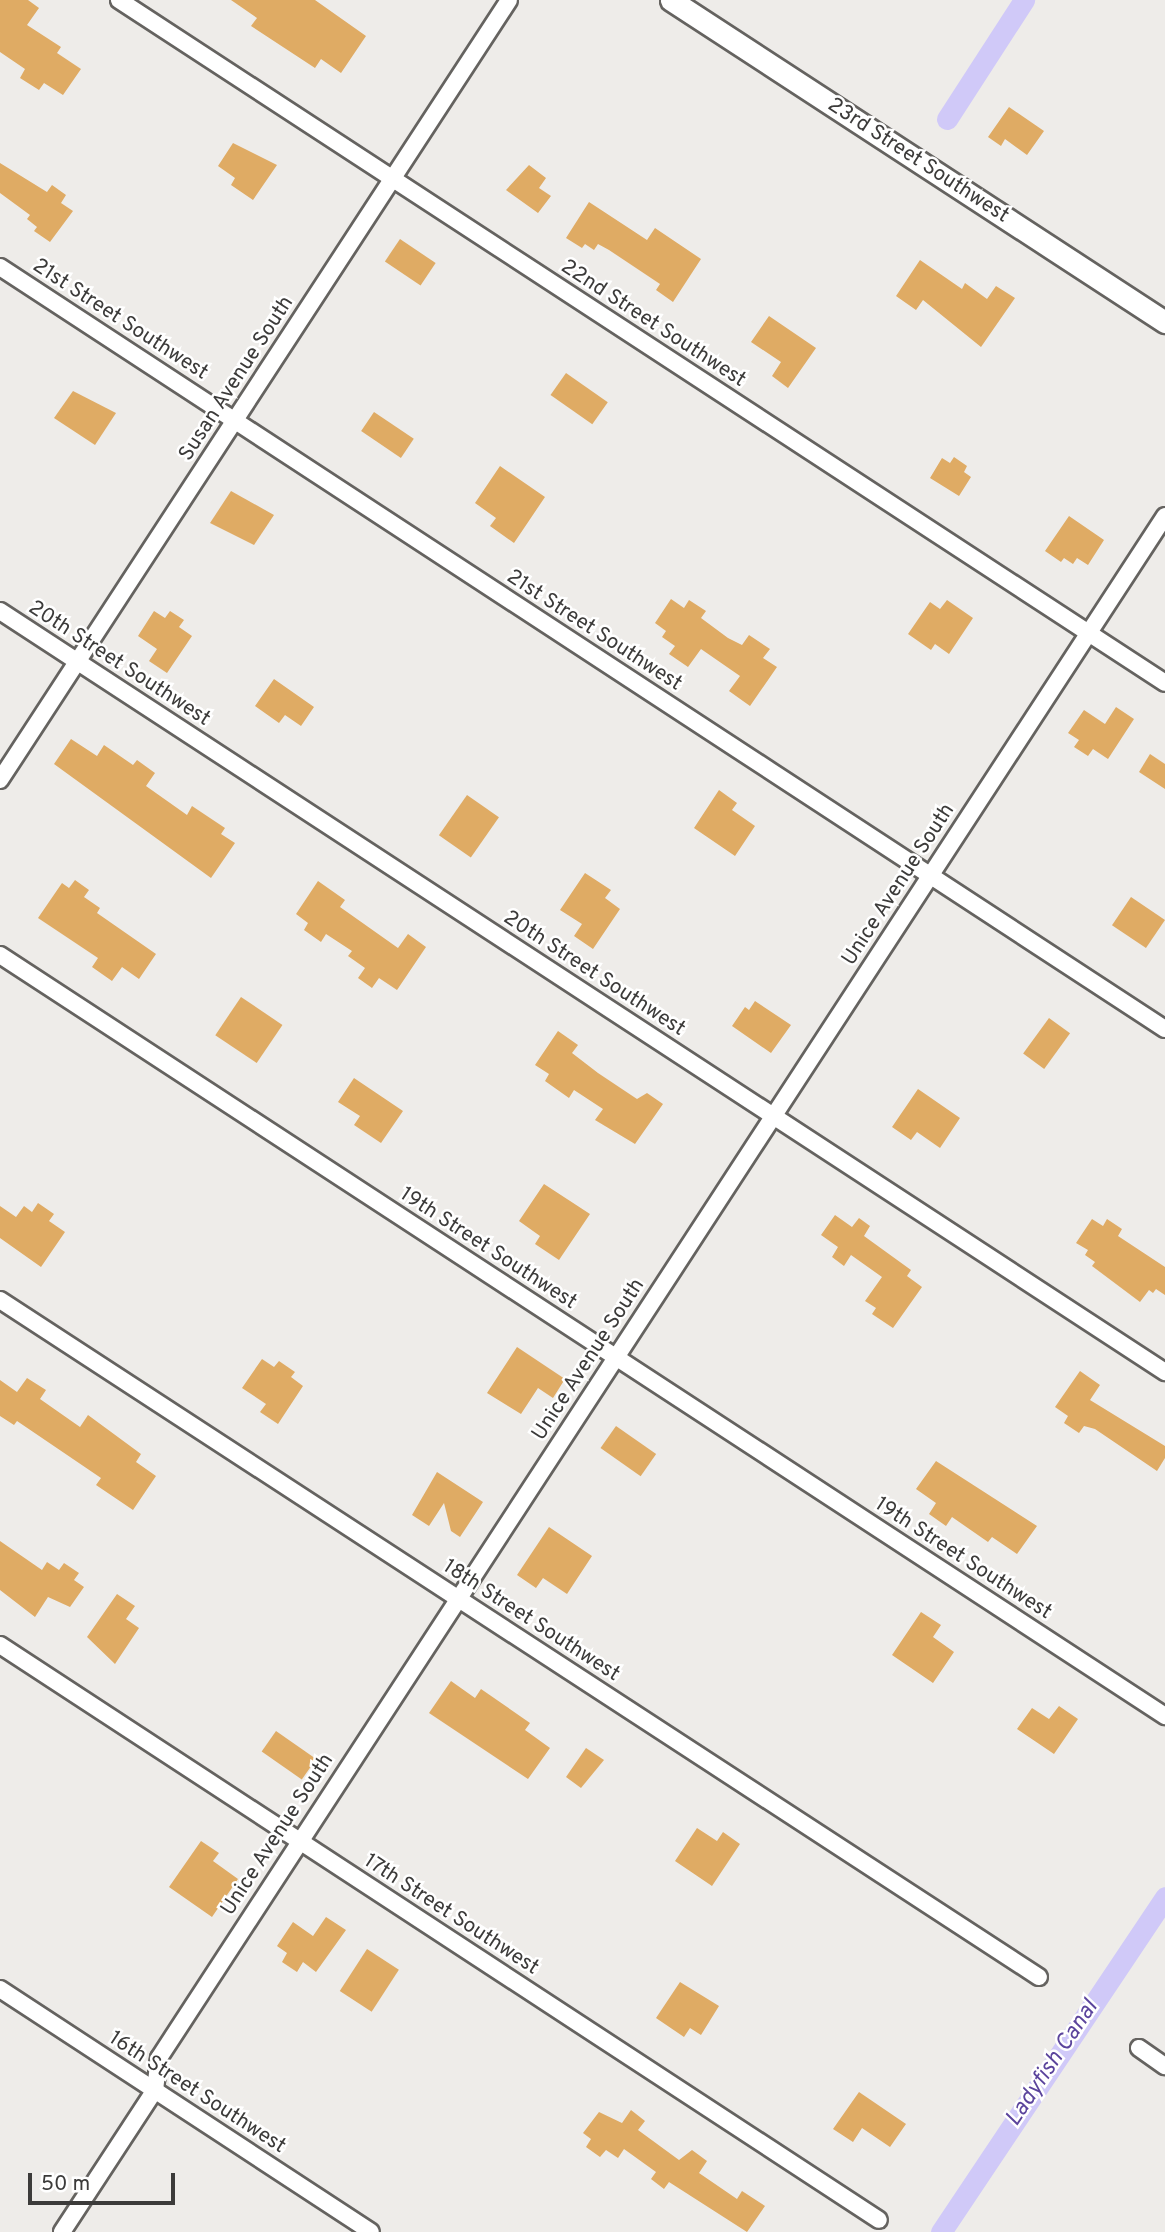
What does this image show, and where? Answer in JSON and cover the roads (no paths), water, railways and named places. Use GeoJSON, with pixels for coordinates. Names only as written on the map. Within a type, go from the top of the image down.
{"type":"FeatureCollection","features":[{"type":"Feature","properties":{"kind":"street","name":"22nd Street Southwest"},"geometry":{"type":"LineString","coordinates":[[119,0],[1165,683]]}},
{"type":"Feature","properties":{"kind":"street","name":"Susan Avenue South"},"geometry":{"type":"LineString","coordinates":[[0,780],[509,0]]}},
{"type":"Feature","properties":{"kind":"street","name":"23rd Street Southwest"},"geometry":{"type":"LineString","coordinates":[[671,0],[1165,322]]}},
{"type":"Feature","properties":{"kind":"street","name":"21st Street Southwest"},"geometry":{"type":"LineString","coordinates":[[0,267],[1165,1029]]}},
{"type":"Feature","properties":{"kind":"street","name":"Unice Avenue South"},"geometry":{"type":"LineString","coordinates":[[62,2232],[155,2090],[159,2058],[299,1840],[1165,516]]}},
{"type":"Feature","properties":{"kind":"street","name":"20th Street Southwest"},"geometry":{"type":"LineString","coordinates":[[0,611],[1165,1372]]}},
{"type":"Feature","properties":{"kind":"street","name":"19th Street Southwest"},"geometry":{"type":"LineString","coordinates":[[0,955],[1165,1716]]}},
{"type":"Feature","properties":{"kind":"street","name":"18th Street Southwest"},"geometry":{"type":"LineString","coordinates":[[0,1300],[1039,1977]]}},
{"type":"Feature","properties":{"kind":"street","name":"17th Street Southwest"},"geometry":{"type":"LineString","coordinates":[[0,1645],[879,2220]]}},
{"type":"Feature","properties":{"kind":"street","name":"16th Street Southwest"},"geometry":{"type":"LineString","coordinates":[[0,1989],[372,2232]]}},
{"type":"Feature","properties":{"kind":"street"},"geometry":{"type":"LineString","coordinates":[[1139,2048],[1165,2066]]}},
{"type":"Feature","properties":{"kind":"waterway"},"geometry":{"type":"LineString","coordinates":[[947,119],[1024,0]]}},
{"type":"Feature","properties":{"kind":"waterway","name":"Ladyfish Canal"},"geometry":{"type":"LineString","coordinates":[[941,2232],[1165,1897]]}}]}
